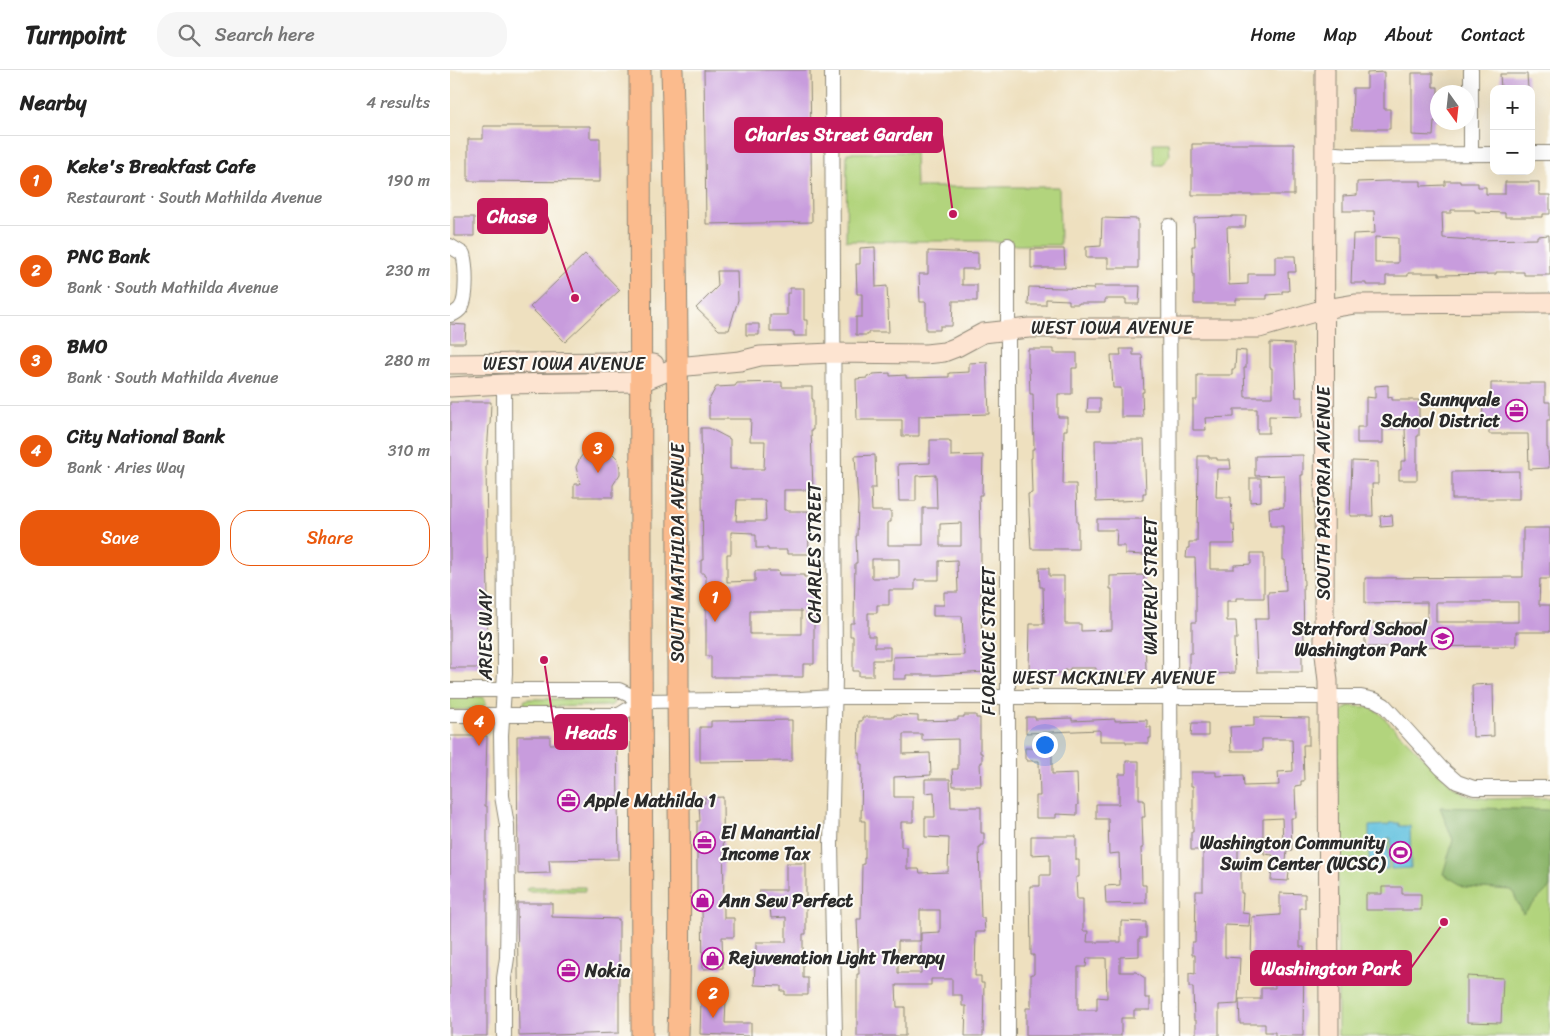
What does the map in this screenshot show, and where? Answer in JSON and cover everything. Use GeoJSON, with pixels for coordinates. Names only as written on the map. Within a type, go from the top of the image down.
{"type":"FeatureCollection","features":[{"type":"Feature","properties":{"kind":"main road","name":"SOUTH MATHILDA AVENUE"},"geometry":{"type":"LineString","coordinates":[[640,70],[642,1036]]}},
{"type":"Feature","properties":{"kind":"main road","name":"SOUTH MATHILDA AVENUE"},"geometry":{"type":"LineString","coordinates":[[672,70],[677,250],[680,853],[678,1036]]}},
{"type":"Feature","properties":{"kind":"street","name":"CHARLES STREET"},"geometry":{"type":"LineString","coordinates":[[832,70],[834,697],[831,845],[835,1036]]}},
{"type":"Feature","properties":{"kind":"street","name":"SOUTH PASTORIA AVENUE"},"geometry":{"type":"LineString","coordinates":[[1325,70],[1324,646],[1328,681],[1329,1036]]}},
{"type":"Feature","properties":{"kind":"street"},"geometry":{"type":"LineString","coordinates":[[1471,70],[1471,154]]}},
{"type":"Feature","properties":{"kind":"street"},"geometry":{"type":"LineString","coordinates":[[1325,153],[1348,155],[1490,154]]}},
{"type":"Feature","properties":{"kind":"street"},"geometry":{"type":"LineString","coordinates":[[1535,153],[1550,153]]}},
{"type":"Feature","properties":{"kind":"street","name":"WAVERLY STREET"},"geometry":{"type":"LineString","coordinates":[[1169,226],[1171,1036]]}},
{"type":"Feature","properties":{"kind":"street","name":"FLORENCE STREET"},"geometry":{"type":"LineString","coordinates":[[1008,245],[1008,1036]]}},
{"type":"Feature","properties":{"kind":"street"},"geometry":{"type":"LineString","coordinates":[[450,246],[463,254],[465,300],[461,308],[450,315]]}},
{"type":"Feature","properties":{"kind":"street","name":"WEST IOWA AVENUE"},"geometry":{"type":"LineString","coordinates":[[450,387],[641,372],[740,361],[760,356],[832,353],[926,354],[957,348],[983,333],[1029,328],[1259,328],[1325,308],[1355,304],[1550,303]]}},
{"type":"Feature","properties":{"kind":"street","name":"WEST IOWA AVENUE"},"geometry":{"type":"LineString","coordinates":[[450,364],[641,372]]}},
{"type":"Feature","properties":{"kind":"street","name":"ARIES WAY"},"geometry":{"type":"LineString","coordinates":[[504,384],[505,673],[501,735],[502,796],[507,825],[508,896],[507,958],[504,978],[504,1036]]}},
{"type":"Feature","properties":{"kind":"street","name":"WEST MCKINLEY AVENUE"},"geometry":{"type":"LineString","coordinates":[[450,690],[619,690],[642,701],[1008,696],[1361,697],[1384,704],[1440,768],[1457,782],[1474,788],[1550,788]]}},
{"type":"Feature","properties":{"kind":"street"},"geometry":{"type":"LineString","coordinates":[[450,715],[619,715],[642,701]]}},
{"type":"Feature","properties":{"kind":"green space"},"geometry":{"type":"Polygon","coordinates":[[[1153,143],[1168,143],[1169,156],[1163,165],[1154,165],[1153,143]]]}},
{"type":"Feature","properties":{"kind":"green space"},"geometry":{"type":"Polygon","coordinates":[[[915,152],[916,187],[1059,187],[1060,245],[1017,245],[989,241],[846,241],[847,153],[915,152]]]}},
{"type":"Feature","properties":{"kind":"green space"},"geometry":{"type":"Polygon","coordinates":[[[450,696],[482,697],[486,704],[481,709],[450,710],[450,696]]]}},
{"type":"Feature","properties":{"kind":"green space"},"geometry":{"type":"Polygon","coordinates":[[[529,699],[610,699],[614,703],[610,706],[531,707],[525,705],[524,702],[529,699]]]}},
{"type":"Feature","properties":{"kind":"green space"},"geometry":{"type":"Polygon","coordinates":[[[1349,706],[1369,707],[1377,711],[1453,787],[1466,795],[1489,799],[1550,798],[1550,1036],[1338,1036],[1337,719],[1341,712],[1349,706]]]}},
{"type":"Feature","properties":{"kind":"green space"},"geometry":{"type":"Polygon","coordinates":[[[1440,807],[1550,810],[1550,887],[1523,914],[1512,890],[1465,887],[1443,874],[1453,840],[1440,807]]]}},
{"type":"Feature","properties":{"kind":"green space"},"geometry":{"type":"Polygon","coordinates":[[[528,887],[585,887],[585,891],[528,891],[526,890],[528,887]]]}},
{"type":"Feature","properties":{"kind":"water","name":"Washington Community Swim Center (WCSC)"},"geometry":{"type":"Polygon","coordinates":[[[1389,823],[1399,823],[1399,826],[1410,826],[1411,868],[1391,869],[1391,838],[1388,838],[1388,869],[1369,869],[1369,826],[1388,825],[1389,823]]]}},
{"type":"Feature","properties":{"kind":"building"},"geometry":{"type":"Polygon","coordinates":[[[704,70],[810,70],[812,222],[706,224],[704,70]]]}},
{"type":"Feature","properties":{"kind":"building"},"geometry":{"type":"Polygon","coordinates":[[[1384,72],[1384,109],[1390,109],[1390,129],[1352,129],[1353,88],[1367,88],[1367,73],[1384,72]]]}},
{"type":"Feature","properties":{"kind":"building"},"geometry":{"type":"Polygon","coordinates":[[[1412,73],[1433,73],[1433,85],[1430,85],[1430,130],[1433,130],[1433,136],[1412,135],[1412,73]]]}},
{"type":"Feature","properties":{"kind":"building"},"geometry":{"type":"Polygon","coordinates":[[[1500,74],[1527,74],[1528,85],[1501,85],[1500,74]]]}},
{"type":"Feature","properties":{"kind":"building"},"geometry":{"type":"Polygon","coordinates":[[[483,126],[590,126],[590,138],[600,138],[600,182],[468,181],[468,139],[483,139],[483,126]]]}},
{"type":"Feature","properties":{"kind":"building"},"geometry":{"type":"Polygon","coordinates":[[[1192,144],[1294,144],[1294,195],[1192,195],[1192,144]]]}},
{"type":"Feature","properties":{"kind":"building"},"geometry":{"type":"Polygon","coordinates":[[[1421,181],[1421,186],[1445,185],[1445,181],[1460,181],[1460,183],[1478,183],[1478,187],[1486,187],[1486,194],[1505,194],[1505,182],[1539,182],[1539,195],[1550,195],[1550,214],[1543,214],[1543,217],[1505,217],[1505,213],[1451,210],[1451,213],[1442,213],[1443,238],[1472,240],[1537,239],[1537,236],[1549,235],[1550,275],[1524,275],[1524,272],[1439,275],[1439,273],[1408,273],[1408,276],[1386,276],[1386,285],[1351,283],[1353,234],[1375,233],[1374,211],[1343,211],[1343,196],[1357,195],[1357,182],[1421,181]],[[1375,237],[1375,263],[1398,263],[1398,238],[1375,237]]]}},
{"type":"Feature","properties":{"kind":"building"},"geometry":{"type":"Polygon","coordinates":[[[1246,216],[1245,227],[1227,227],[1229,285],[1248,284],[1248,274],[1275,274],[1275,256],[1295,256],[1296,272],[1288,272],[1289,291],[1282,291],[1282,294],[1267,295],[1267,299],[1236,299],[1236,304],[1194,304],[1192,246],[1195,246],[1194,218],[1246,216]]]}},
{"type":"Feature","properties":{"kind":"building"},"geometry":{"type":"Polygon","coordinates":[[[454,217],[474,217],[474,236],[454,236],[454,217]]]}},
{"type":"Feature","properties":{"kind":"building"},"geometry":{"type":"Polygon","coordinates":[[[1102,218],[1138,219],[1138,268],[1108,268],[1108,258],[1086,258],[1086,247],[1101,246],[1102,218]]]}},
{"type":"Feature","properties":{"kind":"building"},"geometry":{"type":"Polygon","coordinates":[[[875,247],[876,287],[887,286],[889,332],[868,332],[868,335],[856,335],[856,317],[862,317],[862,294],[857,294],[856,264],[860,264],[860,248],[875,247]]]}},
{"type":"Feature","properties":{"kind":"building"},"geometry":{"type":"Polygon","coordinates":[[[1031,249],[1064,249],[1065,268],[1031,268],[1031,249]]]}},
{"type":"Feature","properties":{"kind":"building"},"geometry":{"type":"Polygon","coordinates":[[[928,251],[978,253],[978,269],[962,269],[962,285],[977,285],[977,301],[953,301],[952,326],[940,326],[940,330],[926,330],[926,302],[920,302],[919,274],[928,274],[928,251]]]}},
{"type":"Feature","properties":{"kind":"building"},"geometry":{"type":"Polygon","coordinates":[[[585,254],[620,290],[565,342],[530,307],[585,254]]]}},
{"type":"Feature","properties":{"kind":"building"},"geometry":{"type":"Polygon","coordinates":[[[717,271],[737,271],[738,300],[729,330],[719,330],[696,308],[718,286],[717,271]]]}},
{"type":"Feature","properties":{"kind":"building"},"geometry":{"type":"Polygon","coordinates":[[[1094,286],[1140,286],[1139,304],[1126,304],[1126,299],[1105,299],[1105,303],[1069,304],[1069,300],[1046,299],[1046,305],[1028,305],[1029,287],[1094,289],[1094,286]]]}},
{"type":"Feature","properties":{"kind":"building"},"geometry":{"type":"Polygon","coordinates":[[[790,288],[804,288],[804,320],[807,320],[807,336],[794,336],[794,332],[770,332],[770,315],[787,315],[787,293],[790,293],[790,288]]]}},
{"type":"Feature","properties":{"kind":"building"},"geometry":{"type":"Polygon","coordinates":[[[450,324],[466,325],[465,343],[450,343],[450,324]]]}},
{"type":"Feature","properties":{"kind":"building"},"geometry":{"type":"Polygon","coordinates":[[[746,324],[759,324],[759,335],[746,335],[746,324]]]}},
{"type":"Feature","properties":{"kind":"building"},"geometry":{"type":"Polygon","coordinates":[[[1270,343],[1294,344],[1296,397],[1302,397],[1302,417],[1269,416],[1269,433],[1257,433],[1257,409],[1234,409],[1234,417],[1205,418],[1206,430],[1193,430],[1193,400],[1197,400],[1197,375],[1232,375],[1232,369],[1235,369],[1236,350],[1246,351],[1246,368],[1244,368],[1245,397],[1272,397],[1270,343]]]}},
{"type":"Feature","properties":{"kind":"building"},"geometry":{"type":"Polygon","coordinates":[[[1028,349],[1054,349],[1054,353],[1077,353],[1077,368],[1072,368],[1072,394],[1058,394],[1058,417],[1067,417],[1067,430],[1064,430],[1063,484],[1076,484],[1078,549],[1031,549],[1028,494],[1032,493],[1031,458],[1032,449],[1034,449],[1033,394],[1030,394],[1028,349]]]}},
{"type":"Feature","properties":{"kind":"building"},"geometry":{"type":"Polygon","coordinates":[[[1120,349],[1133,349],[1133,355],[1142,355],[1143,417],[1121,417],[1121,388],[1113,388],[1111,355],[1121,355],[1120,349]]]}},
{"type":"Feature","properties":{"kind":"building"},"geometry":{"type":"Polygon","coordinates":[[[987,362],[989,414],[919,416],[919,436],[902,436],[902,420],[857,420],[856,379],[867,378],[867,376],[873,374],[890,373],[890,376],[906,375],[906,378],[949,377],[949,373],[969,372],[969,363],[987,362]]]}},
{"type":"Feature","properties":{"kind":"building"},"geometry":{"type":"Polygon","coordinates":[[[782,382],[782,387],[812,387],[813,490],[784,490],[784,510],[808,511],[809,554],[787,554],[787,550],[756,548],[756,535],[753,535],[753,533],[731,532],[731,554],[727,554],[727,582],[755,581],[755,571],[778,571],[779,575],[814,577],[814,664],[803,664],[803,677],[711,677],[711,656],[706,656],[706,576],[704,576],[704,573],[701,573],[701,560],[703,560],[701,428],[709,428],[730,439],[730,469],[764,469],[765,441],[750,441],[751,419],[709,419],[709,400],[716,387],[735,386],[737,383],[782,382]],[[737,500],[736,521],[766,521],[765,500],[737,500]],[[750,611],[750,634],[801,634],[801,611],[750,611]]]}},
{"type":"Feature","properties":{"kind":"building","name":"Sunnyvale School District"},"geometry":{"type":"Polygon","coordinates":[[[1491,383],[1545,383],[1545,402],[1550,402],[1550,420],[1547,420],[1549,468],[1529,469],[1528,434],[1489,434],[1489,419],[1483,419],[1482,399],[1491,399],[1491,383]]]}},
{"type":"Feature","properties":{"kind":"building"},"geometry":{"type":"Polygon","coordinates":[[[1388,385],[1388,398],[1392,397],[1392,400],[1419,400],[1417,480],[1399,480],[1401,461],[1406,461],[1405,428],[1383,428],[1383,443],[1357,443],[1357,427],[1366,427],[1366,397],[1375,398],[1375,386],[1388,385]]]}},
{"type":"Feature","properties":{"kind":"building"},"geometry":{"type":"Polygon","coordinates":[[[1088,398],[1100,398],[1100,412],[1087,412],[1088,398]]]}},
{"type":"Feature","properties":{"kind":"building"},"geometry":{"type":"Polygon","coordinates":[[[450,402],[491,402],[486,467],[487,668],[450,668],[450,402]]]}},
{"type":"Feature","properties":{"kind":"building"},"geometry":{"type":"Polygon","coordinates":[[[930,440],[949,440],[951,442],[951,456],[983,455],[982,495],[979,495],[981,619],[985,672],[906,675],[906,679],[893,679],[893,657],[964,655],[962,616],[933,616],[933,605],[944,605],[944,592],[958,592],[957,560],[939,561],[939,580],[915,580],[915,590],[889,590],[889,605],[877,605],[877,613],[868,613],[868,636],[875,636],[875,647],[890,647],[890,660],[873,660],[873,676],[859,676],[859,671],[853,671],[853,636],[850,636],[850,623],[854,623],[855,563],[857,563],[858,503],[855,456],[875,455],[876,488],[871,488],[872,511],[891,511],[891,522],[888,522],[888,545],[923,545],[923,508],[937,508],[936,475],[916,476],[916,501],[899,501],[898,464],[930,463],[930,440]],[[961,523],[940,524],[940,546],[961,546],[961,523]],[[872,559],[872,578],[899,578],[899,559],[872,559]]]}},
{"type":"Feature","properties":{"kind":"building"},"geometry":{"type":"Polygon","coordinates":[[[1095,440],[1144,440],[1146,493],[1143,493],[1143,500],[1096,502],[1095,440]]]}},
{"type":"Feature","properties":{"kind":"building"},"geometry":{"type":"Polygon","coordinates":[[[595,447],[609,450],[618,459],[620,474],[613,485],[613,497],[574,497],[574,484],[580,484],[576,467],[584,453],[595,447]]]}},
{"type":"Feature","properties":{"kind":"building"},"geometry":{"type":"Polygon","coordinates":[[[1303,455],[1303,475],[1301,475],[1304,585],[1302,672],[1257,672],[1255,619],[1269,619],[1268,592],[1286,591],[1285,560],[1283,560],[1283,526],[1270,526],[1269,508],[1284,507],[1284,475],[1255,476],[1255,456],[1303,455]]]}},
{"type":"Feature","properties":{"kind":"building"},"geometry":{"type":"Polygon","coordinates":[[[1198,456],[1209,456],[1209,458],[1217,458],[1217,460],[1230,460],[1231,469],[1217,469],[1216,497],[1231,497],[1235,544],[1210,544],[1210,569],[1234,569],[1234,565],[1251,564],[1251,553],[1264,553],[1264,598],[1236,598],[1236,601],[1227,601],[1227,621],[1236,621],[1237,639],[1234,639],[1235,673],[1189,675],[1189,653],[1192,653],[1192,622],[1196,622],[1196,586],[1195,558],[1186,558],[1189,542],[1197,542],[1198,456]]]}},
{"type":"Feature","properties":{"kind":"building"},"geometry":{"type":"Polygon","coordinates":[[[1352,461],[1378,462],[1378,484],[1372,484],[1373,516],[1350,516],[1352,461]]]}},
{"type":"Feature","properties":{"kind":"building"},"geometry":{"type":"Polygon","coordinates":[[[1519,471],[1519,499],[1452,499],[1452,472],[1519,471]]]}},
{"type":"Feature","properties":{"kind":"building"},"geometry":{"type":"Polygon","coordinates":[[[1250,478],[1261,478],[1261,501],[1250,502],[1250,478]]]}},
{"type":"Feature","properties":{"kind":"building"},"geometry":{"type":"Polygon","coordinates":[[[1392,515],[1393,526],[1381,527],[1380,516],[1392,515]]]}},
{"type":"Feature","properties":{"kind":"building"},"geometry":{"type":"Polygon","coordinates":[[[1097,519],[1144,519],[1144,555],[1125,554],[1125,546],[1116,546],[1117,530],[1097,530],[1097,519]]]}},
{"type":"Feature","properties":{"kind":"building"},"geometry":{"type":"Polygon","coordinates":[[[1523,528],[1550,528],[1550,579],[1540,579],[1539,605],[1550,605],[1550,632],[1516,632],[1516,646],[1365,647],[1365,623],[1427,623],[1427,602],[1365,603],[1365,578],[1523,577],[1523,528]],[[1436,602],[1436,622],[1518,622],[1518,602],[1436,602]]]}},
{"type":"Feature","properties":{"kind":"building"},"geometry":{"type":"Polygon","coordinates":[[[1039,568],[1049,568],[1049,576],[1064,576],[1065,624],[1081,624],[1081,631],[1112,630],[1112,589],[1110,589],[1110,576],[1144,575],[1146,672],[1119,673],[1119,676],[1103,676],[1103,673],[1096,672],[1096,668],[1070,668],[1070,670],[1065,670],[1065,673],[1034,673],[1034,670],[1029,670],[1030,624],[1044,624],[1043,587],[1040,587],[1039,568]]]}},
{"type":"Feature","properties":{"kind":"building"},"geometry":{"type":"Polygon","coordinates":[[[1493,684],[1494,736],[1473,737],[1472,685],[1493,684]]]}},
{"type":"Feature","properties":{"kind":"building"},"geometry":{"type":"Polygon","coordinates":[[[894,715],[918,716],[918,721],[958,720],[958,717],[964,717],[964,715],[976,715],[976,718],[980,718],[981,786],[953,786],[952,769],[958,769],[958,739],[922,740],[922,734],[903,734],[903,754],[930,753],[931,775],[894,777],[894,797],[913,797],[913,822],[901,822],[901,847],[907,847],[907,869],[919,869],[920,873],[948,872],[949,838],[925,837],[925,817],[935,817],[934,792],[925,793],[925,779],[950,779],[951,807],[981,807],[981,833],[984,833],[984,845],[981,845],[981,848],[979,848],[981,918],[984,918],[985,932],[976,932],[975,976],[981,976],[981,983],[984,983],[983,1036],[965,1036],[966,1006],[962,1006],[962,995],[952,995],[952,979],[931,979],[931,985],[896,985],[897,1007],[905,1007],[905,1036],[857,1036],[857,974],[859,974],[857,919],[861,919],[862,864],[864,864],[865,858],[865,821],[861,821],[862,764],[860,764],[860,753],[858,753],[859,721],[862,721],[862,717],[894,717],[894,715]],[[920,910],[920,941],[898,941],[898,973],[921,973],[921,933],[940,932],[940,910],[920,910]]]}},
{"type":"Feature","properties":{"kind":"building"},"geometry":{"type":"Polygon","coordinates":[[[1026,717],[1035,717],[1035,719],[1072,718],[1072,721],[1147,720],[1147,727],[1151,727],[1151,738],[1149,738],[1149,743],[1126,743],[1126,741],[1100,741],[1100,730],[1026,733],[1026,717]]]}},
{"type":"Feature","properties":{"kind":"building"},"geometry":{"type":"Polygon","coordinates":[[[1254,717],[1309,718],[1309,745],[1303,745],[1304,781],[1301,781],[1301,785],[1295,786],[1296,818],[1291,818],[1292,850],[1287,850],[1286,862],[1290,862],[1288,881],[1271,880],[1273,855],[1264,854],[1264,844],[1283,844],[1282,818],[1263,819],[1263,840],[1238,841],[1238,864],[1241,864],[1241,893],[1243,893],[1242,913],[1250,914],[1249,926],[1225,925],[1225,957],[1240,958],[1238,1004],[1219,1005],[1219,1036],[1196,1036],[1193,987],[1189,987],[1189,973],[1195,974],[1195,955],[1192,955],[1192,942],[1195,942],[1196,891],[1203,891],[1203,850],[1191,850],[1193,786],[1191,786],[1191,772],[1216,772],[1216,776],[1243,775],[1244,786],[1279,785],[1278,772],[1293,771],[1292,739],[1262,739],[1262,751],[1231,751],[1230,727],[1254,726],[1254,717]]]}},
{"type":"Feature","properties":{"kind":"building"},"geometry":{"type":"Polygon","coordinates":[[[792,720],[792,761],[700,762],[700,727],[711,727],[711,721],[792,720]]]}},
{"type":"Feature","properties":{"kind":"building"},"geometry":{"type":"Polygon","coordinates":[[[1192,723],[1208,723],[1208,736],[1191,736],[1192,723]]]}},
{"type":"Feature","properties":{"kind":"building"},"geometry":{"type":"Polygon","coordinates":[[[450,736],[487,736],[485,806],[487,806],[487,1036],[450,1036],[450,736]]]}},
{"type":"Feature","properties":{"kind":"building","name":"Apple Mathilda 1"},"geometry":{"type":"Polygon","coordinates":[[[517,736],[550,736],[550,744],[617,742],[619,859],[549,860],[550,873],[518,874],[517,736]]]}},
{"type":"Feature","properties":{"kind":"building"},"geometry":{"type":"Polygon","coordinates":[[[1025,748],[1052,749],[1052,774],[1077,773],[1077,815],[1056,814],[1056,818],[1036,818],[1036,796],[1040,796],[1039,761],[1027,761],[1025,759],[1025,748]]]}},
{"type":"Feature","properties":{"kind":"building"},"geometry":{"type":"Polygon","coordinates":[[[1126,761],[1139,761],[1139,800],[1144,800],[1145,817],[1142,817],[1143,848],[1141,848],[1142,885],[1146,885],[1146,903],[1106,904],[1105,886],[1120,885],[1119,853],[1109,854],[1108,819],[1096,819],[1096,804],[1119,804],[1119,774],[1126,774],[1126,761]]]}},
{"type":"Feature","properties":{"kind":"building"},"geometry":{"type":"Polygon","coordinates":[[[723,797],[724,918],[734,918],[734,937],[722,937],[723,968],[703,969],[702,908],[697,908],[697,821],[700,821],[699,804],[705,803],[704,798],[723,797]]]}},
{"type":"Feature","properties":{"kind":"building"},"geometry":{"type":"Polygon","coordinates":[[[1031,836],[1076,836],[1076,860],[1079,860],[1079,877],[1076,877],[1077,899],[1083,899],[1083,931],[1088,931],[1087,942],[1121,942],[1121,921],[1146,922],[1146,938],[1139,938],[1139,956],[1120,957],[1120,972],[1136,972],[1145,978],[1145,998],[1150,998],[1150,1010],[1134,1010],[1134,1018],[1121,1018],[1121,1036],[1026,1036],[1026,1008],[1031,1008],[1031,974],[1034,974],[1034,955],[1031,955],[1030,886],[1040,886],[1040,875],[1050,875],[1050,854],[1031,855],[1031,836]],[[1087,958],[1086,967],[1078,967],[1078,1010],[1097,1010],[1097,997],[1107,998],[1106,958],[1087,958]]]}},
{"type":"Feature","properties":{"kind":"building"},"geometry":{"type":"Polygon","coordinates":[[[786,863],[806,863],[806,934],[803,934],[803,978],[808,978],[808,995],[785,995],[785,991],[781,991],[781,986],[754,985],[755,967],[752,967],[752,957],[756,956],[756,942],[786,942],[786,917],[771,918],[770,906],[759,906],[760,890],[786,890],[786,863]]]}},
{"type":"Feature","properties":{"kind":"building"},"geometry":{"type":"Polygon","coordinates":[[[1382,887],[1402,887],[1402,894],[1421,894],[1421,910],[1366,910],[1366,894],[1382,894],[1382,887]]]}},
{"type":"Feature","properties":{"kind":"building"},"geometry":{"type":"Polygon","coordinates":[[[1280,893],[1305,894],[1305,908],[1300,908],[1300,947],[1304,947],[1303,1036],[1275,1036],[1275,1032],[1265,1032],[1265,1024],[1240,1024],[1239,999],[1261,999],[1261,988],[1275,988],[1274,967],[1271,967],[1271,958],[1251,959],[1252,917],[1280,915],[1280,893]]]}},
{"type":"Feature","properties":{"kind":"building","name":"Nokia"},"geometry":{"type":"Polygon","coordinates":[[[517,903],[552,903],[552,917],[619,919],[619,1033],[519,1036],[517,903]]]}},
{"type":"Feature","properties":{"kind":"building"},"geometry":{"type":"Polygon","coordinates":[[[1467,976],[1503,978],[1501,1023],[1467,1022],[1467,976]]]}},
{"type":"Feature","properties":{"kind":"building"},"geometry":{"type":"Polygon","coordinates":[[[701,1000],[726,1000],[725,1023],[751,1023],[751,1036],[700,1034],[701,1000]]]}},
{"type":"Feature","properties":{"kind":"place","name":"Charles Street Garden"},"geometry":{"type":"Point","coordinates":[953,214]}},
{"type":"Feature","properties":{"kind":"place","name":"Chase"},"geometry":{"type":"Point","coordinates":[575,298]}},
{"type":"Feature","properties":{"kind":"place","name":"Sunnyvale School District"},"geometry":{"type":"Point","coordinates":[1516,410]}},
{"type":"Feature","properties":{"kind":"place","name":"BMO"},"geometry":{"type":"Point","coordinates":[598,473]}},
{"type":"Feature","properties":{"kind":"place","name":"Keke's Breakfast Cafe"},"geometry":{"type":"Point","coordinates":[715,622]}},
{"type":"Feature","properties":{"kind":"place","name":"Stratford School Washington Park"},"geometry":{"type":"Point","coordinates":[1443,639]}},
{"type":"Feature","properties":{"kind":"place","name":"Heads"},"geometry":{"type":"Point","coordinates":[544,660]}},
{"type":"Feature","properties":{"kind":"place","name":"City National Bank"},"geometry":{"type":"Point","coordinates":[479,746]}},
{"type":"Feature","properties":{"kind":"place","name":"Apple Mathilda 1"},"geometry":{"type":"Point","coordinates":[568,801]}},
{"type":"Feature","properties":{"kind":"place","name":"El Manantial Income Tax"},"geometry":{"type":"Point","coordinates":[705,843]}},
{"type":"Feature","properties":{"kind":"place","name":"Washington Community Swim Center (WCSC)"},"geometry":{"type":"Point","coordinates":[1401,853]}},
{"type":"Feature","properties":{"kind":"place","name":"Ann Sew Perfect"},"geometry":{"type":"Point","coordinates":[703,901]}},
{"type":"Feature","properties":{"kind":"place","name":"Washington Park"},"geometry":{"type":"Point","coordinates":[1444,922]}},
{"type":"Feature","properties":{"kind":"place","name":"Rejuvenation Light Therapy"},"geometry":{"type":"Point","coordinates":[713,958]}},
{"type":"Feature","properties":{"kind":"place","name":"Nokia"},"geometry":{"type":"Point","coordinates":[569,971]}},
{"type":"Feature","properties":{"kind":"place","name":"PNC Bank"},"geometry":{"type":"Point","coordinates":[713,1018]}}]}
